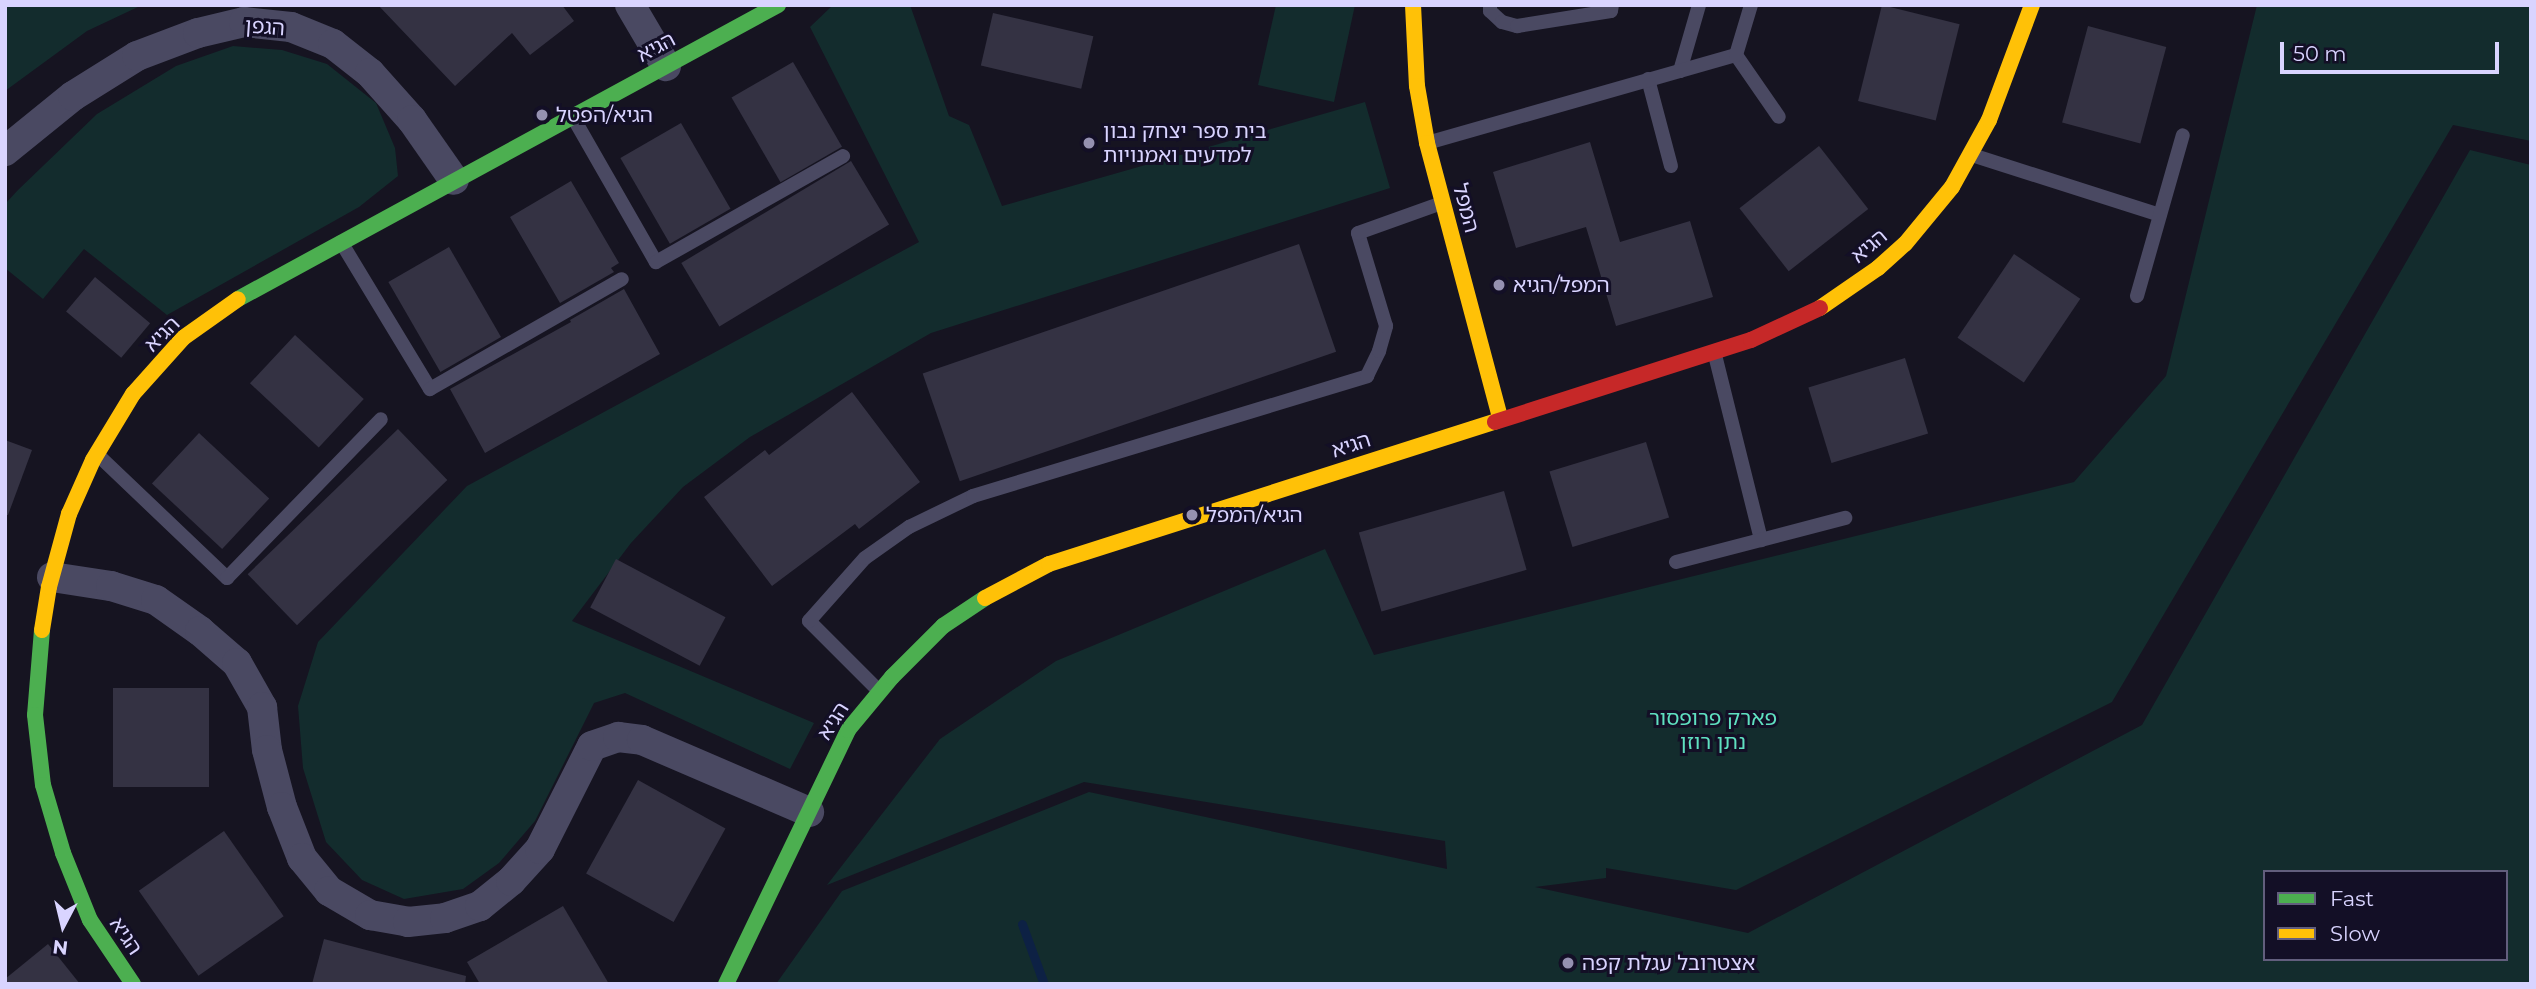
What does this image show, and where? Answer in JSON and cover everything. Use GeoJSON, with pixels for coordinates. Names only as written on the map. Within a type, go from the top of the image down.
{"type":"FeatureCollection","features":[{"type":"Feature","properties":{"kind":"street"},"geometry":{"type":"LineString","coordinates":[[630,5],[666,66]]}},
{"type":"Feature","properties":{"kind":"street","name":"הגיא"},"geometry":{"type":"LineString","coordinates":[[133,984],[90,920],[63,853],[43,785],[35,715],[38,646],[52,577],[69,514],[97,453],[133,394],[183,338],[242,296],[778,5]]}},
{"type":"Feature","properties":{"kind":"street","name":"המפל"},"geometry":{"type":"LineString","coordinates":[[1413,5],[1418,86],[1427,143],[1500,418]]}},
{"type":"Feature","properties":{"kind":"street","name":"הגיא"},"geometry":{"type":"LineString","coordinates":[[726,984],[848,730],[943,626],[993,592],[1049,565],[1714,351],[1797,320],[1878,268],[1929,217],[1972,155],[2005,83],[2032,5]]}},
{"type":"Feature","properties":{"kind":"street","name":"הגפן"},"geometry":{"type":"LineString","coordinates":[[5,151],[72,96],[137,56],[198,33],[244,22],[291,27],[333,44],[370,73],[412,120],[454,180]]}},
{"type":"Feature","properties":{"kind":"street"},"geometry":{"type":"LineString","coordinates":[[52,577],[111,586],[156,600],[200,631],[237,663],[262,707],[267,750],[282,807],[302,858],[329,891],[370,915],[408,922],[445,918],[480,906],[511,881],[540,849],[592,746],[618,737],[642,740],[809,812]]}},
{"type":"Feature","properties":{"kind":"lane"},"geometry":{"type":"LineString","coordinates":[[1490,5],[1490,11],[1502,22],[1517,26],[1611,11],[1612,5]]}},
{"type":"Feature","properties":{"kind":"lane"},"geometry":{"type":"LineString","coordinates":[[1680,71],[1699,5]]}},
{"type":"Feature","properties":{"kind":"lane"},"geometry":{"type":"LineString","coordinates":[[1736,55],[1751,5]]}},
{"type":"Feature","properties":{"kind":"lane"},"geometry":{"type":"LineString","coordinates":[[1427,143],[1736,55]]}},
{"type":"Feature","properties":{"kind":"lane"},"geometry":{"type":"LineString","coordinates":[[1736,55],[1779,117]]}},
{"type":"Feature","properties":{"kind":"lane"},"geometry":{"type":"LineString","coordinates":[[1648,79],[1671,166]]}},
{"type":"Feature","properties":{"kind":"lane"},"geometry":{"type":"LineString","coordinates":[[573,116],[656,262],[843,156]]}},
{"type":"Feature","properties":{"kind":"lane"},"geometry":{"type":"LineString","coordinates":[[2137,296],[2183,135]]}},
{"type":"Feature","properties":{"kind":"lane"},"geometry":{"type":"LineString","coordinates":[[1972,155],[2160,215]]}},
{"type":"Feature","properties":{"kind":"lane"},"geometry":{"type":"LineString","coordinates":[[880,692],[809,621],[864,558],[909,527],[973,496],[1367,376],[1379,351],[1386,326],[1358,233],[1443,203]]}},
{"type":"Feature","properties":{"kind":"lane"},"geometry":{"type":"LineString","coordinates":[[340,242],[429,390],[622,279]]}},
{"type":"Feature","properties":{"kind":"lane"},"geometry":{"type":"LineString","coordinates":[[1714,351],[1761,540]]}},
{"type":"Feature","properties":{"kind":"lane"},"geometry":{"type":"LineString","coordinates":[[97,453],[227,578],[381,419]]}},
{"type":"Feature","properties":{"kind":"lane"},"geometry":{"type":"LineString","coordinates":[[1676,562],[1845,518]]}},
{"type":"Feature","properties":{"kind":"green space"},"geometry":{"type":"Polygon","coordinates":[[[5,5],[140,6],[87,31],[5,91],[5,5]]]}},
{"type":"Feature","properties":{"kind":"green space"},"geometry":{"type":"Polygon","coordinates":[[[833,5],[910,5],[949,116],[969,125],[1002,206],[1365,102],[1390,188],[931,333],[750,437],[683,487],[631,543],[572,621],[814,723],[790,769],[625,693],[594,703],[535,821],[499,863],[463,889],[404,899],[362,880],[326,842],[303,768],[298,706],[318,642],[467,486],[919,242],[810,27],[833,5]]]}},
{"type":"Feature","properties":{"kind":"green space"},"geometry":{"type":"Polygon","coordinates":[[[1276,5],[1355,5],[1334,102],[1258,85],[1276,5]]]}},
{"type":"Feature","properties":{"kind":"green space","name":"פארק פרופסור נתן רוזן"},"geometry":{"type":"Polygon","coordinates":[[[2257,5],[2531,5],[2531,141],[2453,125],[2112,702],[1736,890],[1606,868],[1606,878],[1535,887],[1748,933],[2142,725],[2470,150],[2531,165],[2531,984],[776,984],[842,891],[1089,792],[1447,869],[1445,841],[1084,782],[827,885],[940,739],[1056,661],[1325,549],[1374,655],[2074,482],[2166,376],[2257,5]]]}},
{"type":"Feature","properties":{"kind":"green space"},"geometry":{"type":"Polygon","coordinates":[[[233,46],[282,50],[327,64],[376,103],[395,148],[398,176],[359,207],[167,315],[84,249],[43,299],[5,268],[5,204],[18,190],[97,114],[176,66],[233,46]]]}},
{"type":"Feature","properties":{"kind":"building"},"geometry":{"type":"Polygon","coordinates":[[[378,5],[562,5],[574,21],[530,55],[512,33],[455,86],[378,5]]]}},
{"type":"Feature","properties":{"kind":"building"},"geometry":{"type":"Polygon","coordinates":[[[1882,5],[1960,24],[1936,120],[1858,101],[1882,5]]]}},
{"type":"Feature","properties":{"kind":"building"},"geometry":{"type":"Polygon","coordinates":[[[993,13],[1093,36],[1081,89],[981,66],[993,13]]]}},
{"type":"Feature","properties":{"kind":"building"},"geometry":{"type":"Polygon","coordinates":[[[2088,26],[2166,47],[2140,144],[2062,123],[2088,26]]]}},
{"type":"Feature","properties":{"kind":"building"},"geometry":{"type":"Polygon","coordinates":[[[793,62],[842,147],[781,182],[732,98],[793,62]]]}},
{"type":"Feature","properties":{"kind":"building"},"geometry":{"type":"Polygon","coordinates":[[[681,123],[730,209],[670,244],[620,158],[681,123]]]}},
{"type":"Feature","properties":{"kind":"building"},"geometry":{"type":"Polygon","coordinates":[[[1590,142],[1620,242],[1690,221],[1713,297],[1616,326],[1586,227],[1516,248],[1493,172],[1590,142]]]}},
{"type":"Feature","properties":{"kind":"building"},"geometry":{"type":"Polygon","coordinates":[[[1819,146],[1868,209],[1789,271],[1739,208],[1819,146]]]}},
{"type":"Feature","properties":{"kind":"building"},"geometry":{"type":"Polygon","coordinates":[[[851,161],[889,224],[719,326],[681,263],[851,161]]]}},
{"type":"Feature","properties":{"kind":"building"},"geometry":{"type":"Polygon","coordinates":[[[571,181],[619,263],[611,268],[614,272],[560,303],[510,217],[571,181]]]}},
{"type":"Feature","properties":{"kind":"building"},"geometry":{"type":"Polygon","coordinates":[[[1299,244],[1336,352],[960,481],[923,374],[1299,244]]]}},
{"type":"Feature","properties":{"kind":"building"},"geometry":{"type":"Polygon","coordinates":[[[449,247],[501,337],[440,372],[388,282],[449,247]]]}},
{"type":"Feature","properties":{"kind":"building"},"geometry":{"type":"Polygon","coordinates":[[[2014,254],[2080,299],[2024,382],[1958,338],[2014,254]]]}},
{"type":"Feature","properties":{"kind":"building"},"geometry":{"type":"Polygon","coordinates":[[[95,277],[150,323],[121,358],[66,311],[95,277]]]}},
{"type":"Feature","properties":{"kind":"building"},"geometry":{"type":"Polygon","coordinates":[[[624,289],[660,354],[485,453],[450,389],[571,322],[570,320],[624,289]]]}},
{"type":"Feature","properties":{"kind":"building"},"geometry":{"type":"Polygon","coordinates":[[[295,335],[364,399],[319,447],[250,383],[295,335]]]}},
{"type":"Feature","properties":{"kind":"building"},"geometry":{"type":"Polygon","coordinates":[[[1905,358],[1928,434],[1832,463],[1808,388],[1905,358]]]}},
{"type":"Feature","properties":{"kind":"building"},"geometry":{"type":"Polygon","coordinates":[[[852,392],[920,482],[859,529],[855,524],[772,586],[704,497],[765,450],[769,455],[852,392]]]}},
{"type":"Feature","properties":{"kind":"building"},"geometry":{"type":"Polygon","coordinates":[[[398,429],[447,480],[297,625],[248,574],[398,429]]]}},
{"type":"Feature","properties":{"kind":"building"},"geometry":{"type":"Polygon","coordinates":[[[199,433],[269,498],[222,549],[152,483],[199,433]]]}},
{"type":"Feature","properties":{"kind":"building"},"geometry":{"type":"Polygon","coordinates":[[[5,440],[32,450],[8,515],[5,515],[5,440]]]}},
{"type":"Feature","properties":{"kind":"building"},"geometry":{"type":"Polygon","coordinates":[[[1646,442],[1669,518],[1573,547],[1549,472],[1646,442]]]}},
{"type":"Feature","properties":{"kind":"building"},"geometry":{"type":"Polygon","coordinates":[[[1504,491],[1527,570],[1381,611],[1359,533],[1504,491]]]}},
{"type":"Feature","properties":{"kind":"building"},"geometry":{"type":"Polygon","coordinates":[[[616,559],[725,617],[700,666],[590,608],[616,559]]]}},
{"type":"Feature","properties":{"kind":"building"},"geometry":{"type":"Polygon","coordinates":[[[113,688],[209,688],[209,787],[113,787],[113,688]]]}},
{"type":"Feature","properties":{"kind":"building"},"geometry":{"type":"Polygon","coordinates":[[[638,780],[725,828],[674,922],[586,874],[638,780]]]}},
{"type":"Feature","properties":{"kind":"building"},"geometry":{"type":"Polygon","coordinates":[[[224,831],[284,916],[198,976],[139,891],[224,831]]]}},
{"type":"Feature","properties":{"kind":"building"},"geometry":{"type":"Polygon","coordinates":[[[563,906],[609,984],[480,984],[467,962],[563,906]]]}},
{"type":"Feature","properties":{"kind":"building"},"geometry":{"type":"Polygon","coordinates":[[[324,939],[466,976],[465,984],[312,984],[324,939]]]}},
{"type":"Feature","properties":{"kind":"building"},"geometry":{"type":"Polygon","coordinates":[[[48,944],[80,984],[5,984],[5,979],[48,944]]]}},
{"type":"Feature","properties":{"kind":"waterway"},"geometry":{"type":"LineString","coordinates":[[1022,924],[1044,984]]}},
{"type":"Feature","properties":{"kind":"traffic: fast"},"geometry":{"type":"LineString","coordinates":[[238,299],[778,5]]}},
{"type":"Feature","properties":{"kind":"traffic: fast"},"geometry":{"type":"LineString","coordinates":[[726,984],[848,730],[892,677],[943,626],[985,598]]}},
{"type":"Feature","properties":{"kind":"traffic: fast"},"geometry":{"type":"LineString","coordinates":[[42,630],[35,715],[43,785],[63,853],[90,920],[133,984]]}},
{"type":"Feature","properties":{"kind":"traffic: slow"},"geometry":{"type":"LineString","coordinates":[[1413,5],[1417,86],[1427,143],[1500,418]]}},
{"type":"Feature","properties":{"kind":"traffic: slow"},"geometry":{"type":"LineString","coordinates":[[1820,308],[1878,268],[1905,244],[1952,187],[1989,120],[2032,5]]}},
{"type":"Feature","properties":{"kind":"traffic: slow"},"geometry":{"type":"LineString","coordinates":[[42,630],[49,587],[69,514],[93,460],[133,394],[183,338],[238,299]]}},
{"type":"Feature","properties":{"kind":"traffic: slow"},"geometry":{"type":"LineString","coordinates":[[985,598],[1049,564],[1495,422]]}},
{"type":"Feature","properties":{"kind":"traffic: jam"},"geometry":{"type":"LineString","coordinates":[[1495,422],[1751,340],[1820,308]]}},
{"type":"Feature","properties":{"kind":"place","name":"הגיא/הפטל"},"geometry":{"type":"Point","coordinates":[542,115]}},
{"type":"Feature","properties":{"kind":"place","name":"בית ספר יצחק נבון למדעים ואמנויות"},"geometry":{"type":"Point","coordinates":[1089,143]}},
{"type":"Feature","properties":{"kind":"place","name":"המפל/הגיא"},"geometry":{"type":"Point","coordinates":[1499,285]}},
{"type":"Feature","properties":{"kind":"place","name":"הגיא/המפל"},"geometry":{"type":"Point","coordinates":[1192,515]}},
{"type":"Feature","properties":{"kind":"place","name":"אצטרובל עגלת קפה"},"geometry":{"type":"Point","coordinates":[1568,963]}}]}
